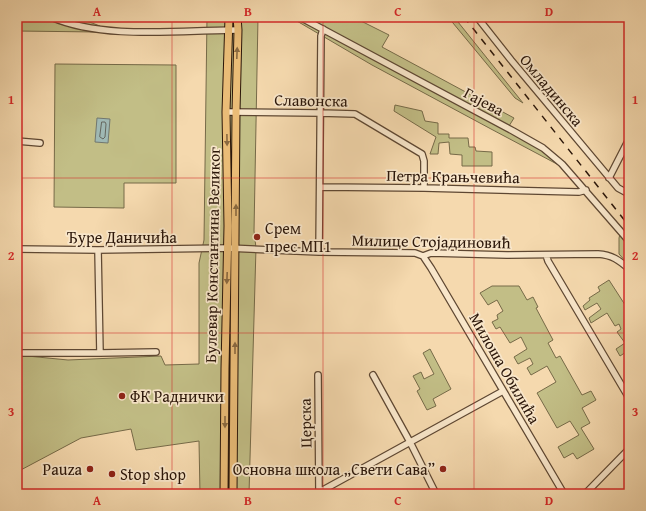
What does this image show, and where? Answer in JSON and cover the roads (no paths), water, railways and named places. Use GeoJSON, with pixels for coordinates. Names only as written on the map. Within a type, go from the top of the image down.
{"type":"FeatureCollection","features":[{"type":"Feature","properties":{"kind":"main road","name":"Булевар Константина Великог"},"geometry":{"type":"LineString","coordinates":[[224,494],[224,369],[228,248],[226,112],[229,17]]}},
{"type":"Feature","properties":{"kind":"main road","name":"Булевар Константина Великог"},"geometry":{"type":"LineString","coordinates":[[233,494],[237,17]]}},
{"type":"Feature","properties":{"kind":"street"},"geometry":{"type":"LineString","coordinates":[[51,17],[88,27],[111,30],[238,30]]}},
{"type":"Feature","properties":{"kind":"street","name":"Гајева"},"geometry":{"type":"LineString","coordinates":[[300,17],[531,141],[553,156],[586,190],[629,241]]}},
{"type":"Feature","properties":{"kind":"street","name":"Омладинска"},"geometry":{"type":"LineString","coordinates":[[477,17],[609,178],[618,188],[629,196]]}},
{"type":"Feature","properties":{"kind":"street"},"geometry":{"type":"LineString","coordinates":[[319,252],[321,36],[323,29]]}},
{"type":"Feature","properties":{"kind":"street","name":"Славонска"},"geometry":{"type":"LineString","coordinates":[[226,112],[356,114],[423,156],[424,188]]}},
{"type":"Feature","properties":{"kind":"street"},"geometry":{"type":"LineString","coordinates":[[609,178],[629,139]]}},
{"type":"Feature","properties":{"kind":"street"},"geometry":{"type":"LineString","coordinates":[[17,141],[40,143]]}},
{"type":"Feature","properties":{"kind":"street","name":"Петра Крањчевића"},"geometry":{"type":"LineString","coordinates":[[320,187],[579,192],[586,190]]}},
{"type":"Feature","properties":{"kind":"street","name":"Милице Стојадиновић"},"geometry":{"type":"LineString","coordinates":[[228,248],[319,252],[415,252],[423,256],[431,253],[606,255],[616,258],[629,269]]}},
{"type":"Feature","properties":{"kind":"street","name":"Ђуре Даничића"},"geometry":{"type":"LineString","coordinates":[[17,249],[98,250],[228,248]]}},
{"type":"Feature","properties":{"kind":"street"},"geometry":{"type":"LineString","coordinates":[[98,250],[100,353]]}},
{"type":"Feature","properties":{"kind":"street"},"geometry":{"type":"LineString","coordinates":[[546,255],[629,398]]}},
{"type":"Feature","properties":{"kind":"street","name":"Милоша Обилића"},"geometry":{"type":"LineString","coordinates":[[423,256],[564,494]]}},
{"type":"Feature","properties":{"kind":"street"},"geometry":{"type":"LineString","coordinates":[[23,353],[156,352]]}},
{"type":"Feature","properties":{"kind":"street","name":"Церска"},"geometry":{"type":"LineString","coordinates":[[318,375],[319,492]]}},
{"type":"Feature","properties":{"kind":"street"},"geometry":{"type":"LineString","coordinates":[[373,375],[410,442],[436,494]]}},
{"type":"Feature","properties":{"kind":"street"},"geometry":{"type":"LineString","coordinates":[[319,492],[503,390]]}},
{"type":"Feature","properties":{"kind":"street"},"geometry":{"type":"LineString","coordinates":[[585,494],[629,449]]}},
{"type":"Feature","properties":{"kind":"water"},"geometry":{"type":"Polygon","coordinates":[[[97,118],[110,119],[108,143],[95,142],[97,118]]]}},
{"type":"Feature","properties":{"kind":"railway"},"geometry":{"type":"LineString","coordinates":[[464,17],[629,226]]}},
{"type":"Feature","properties":{"kind":"place","name":"Срем прес МП1"},"geometry":{"type":"Point","coordinates":[257,237]}},
{"type":"Feature","properties":{"kind":"place","name":"ФК Раднички"},"geometry":{"type":"Point","coordinates":[122,396]}},
{"type":"Feature","properties":{"kind":"place","name":"Pauza"},"geometry":{"type":"Point","coordinates":[90,469]}},
{"type":"Feature","properties":{"kind":"place","name":"Основна школа „Свети Сава”"},"geometry":{"type":"Point","coordinates":[443,469]}},
{"type":"Feature","properties":{"kind":"place","name":"Stop shop"},"geometry":{"type":"Point","coordinates":[112,474]}}]}
